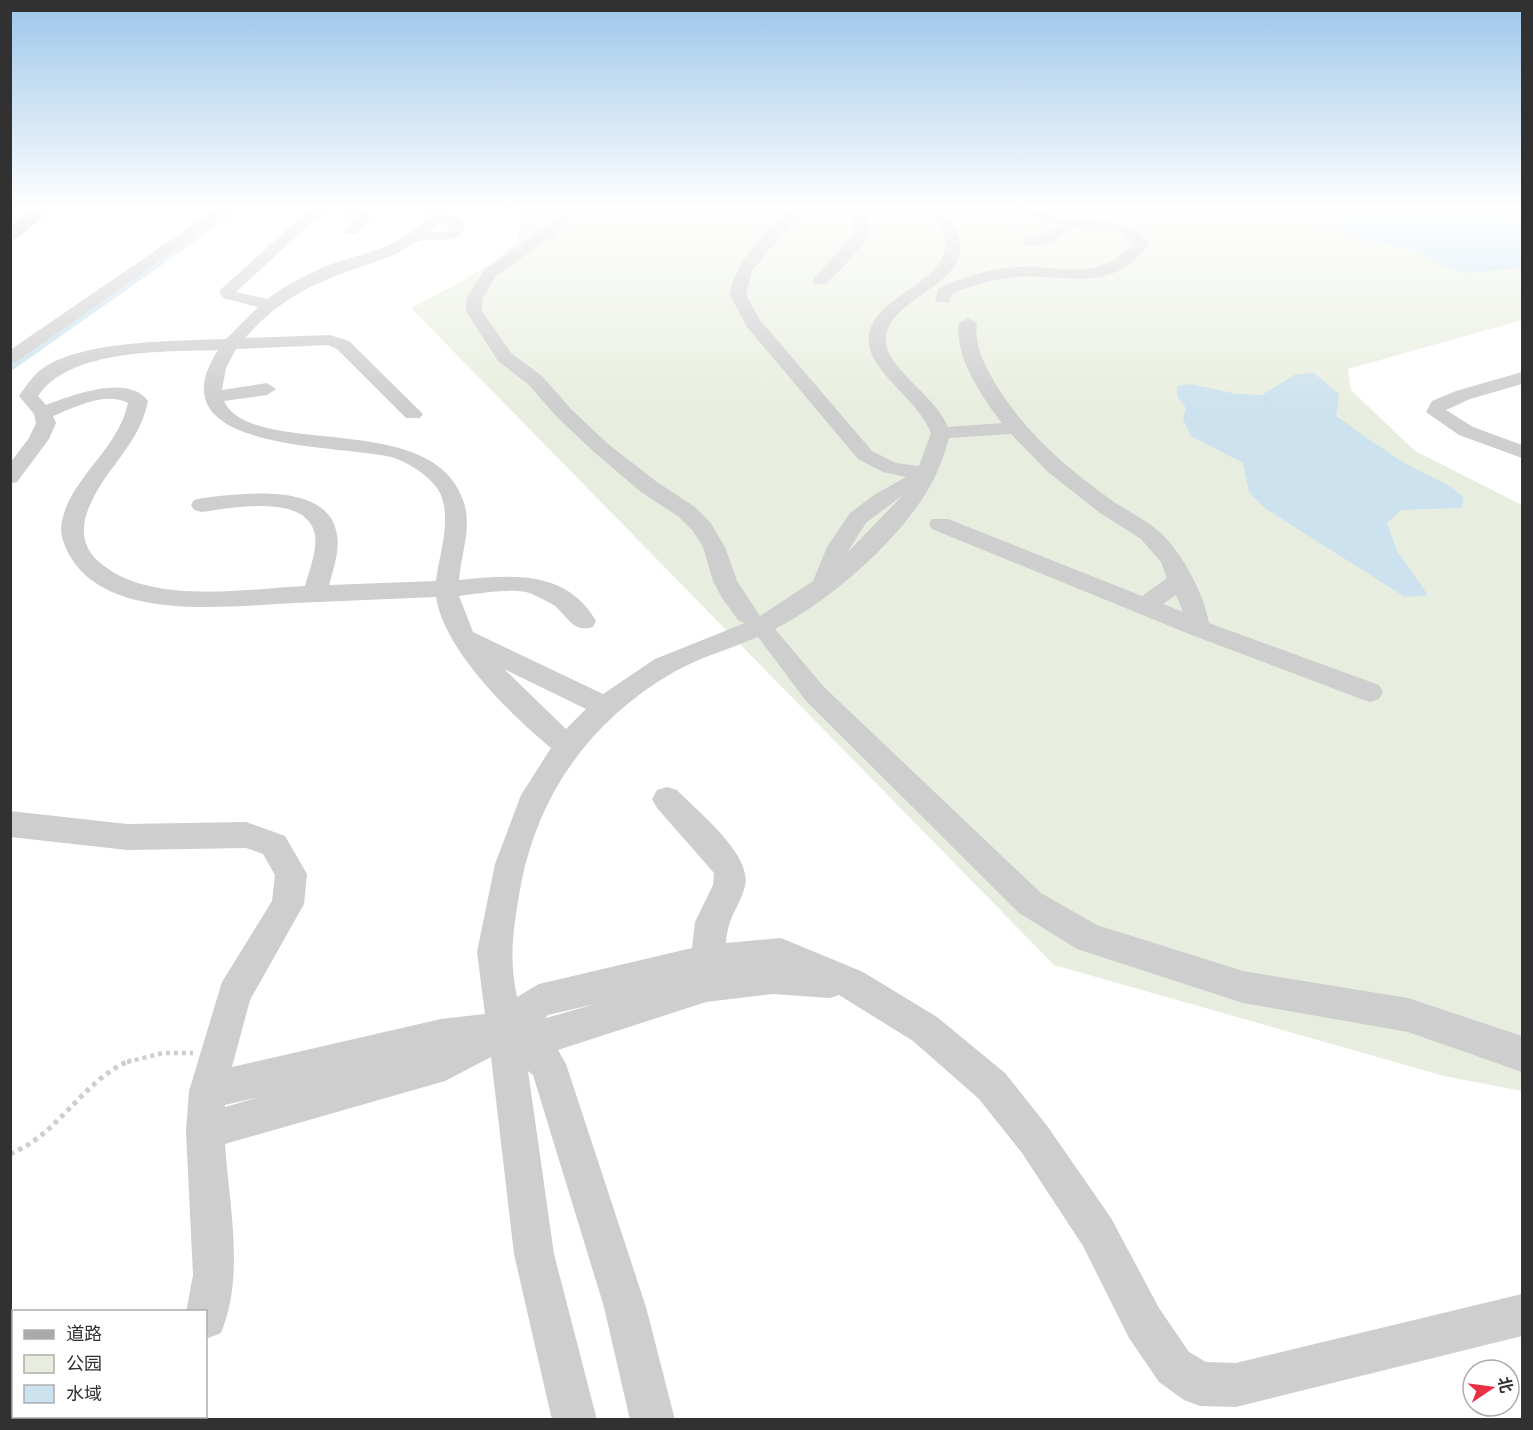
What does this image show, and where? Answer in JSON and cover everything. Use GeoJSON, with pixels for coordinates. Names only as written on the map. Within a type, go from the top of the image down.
{"type":"FeatureCollection","features":[{"type":"Feature","properties":{"kind":"street"},"geometry":{"type":"LineString","coordinates":[[10,358],[132,274]]}},
{"type":"Feature","properties":{"kind":"street"},"geometry":{"type":"LineString","coordinates":[[246,274],[227,291],[230,295],[268,304]]}},
{"type":"Feature","properties":{"kind":"street"},"geometry":{"type":"LineString","coordinates":[[324,274],[298,285],[268,304],[228,345],[215,374],[212,397],[220,410],[236,423],[306,440],[395,452],[424,465],[445,482],[457,502],[447,589],[452,616],[464,638],[503,687],[540,724],[567,745]]}},
{"type":"Feature","properties":{"kind":"street"},"geometry":{"type":"LineString","coordinates":[[490,274],[474,299],[474,311],[504,357],[535,380],[564,413],[601,448],[649,487],[687,512],[702,527],[714,547],[725,581],[734,598],[815,694],[1030,903],[1089,938],[1243,987],[1408,1015],[1522,1054]]}},
{"type":"Feature","properties":{"kind":"street"},"geometry":{"type":"LineString","coordinates":[[742,274],[738,284],[738,295],[753,324],[866,455],[890,468],[927,474]]}},
{"type":"Feature","properties":{"kind":"street"},"geometry":{"type":"LineString","coordinates":[[820,280],[826,274]]}},
{"type":"Feature","properties":{"kind":"street"},"geometry":{"type":"LineString","coordinates":[[901,300],[908,284],[917,274]]}},
{"type":"Feature","properties":{"kind":"street"},"geometry":{"type":"LineString","coordinates":[[940,274],[925,287],[901,300],[886,315],[876,345],[880,357],[938,426],[1016,428]]}},
{"type":"Feature","properties":{"kind":"street"},"geometry":{"type":"LineString","coordinates":[[943,299],[945,291],[958,285],[1006,274]]}},
{"type":"Feature","properties":{"kind":"street"},"geometry":{"type":"LineString","coordinates":[[1047,274],[1076,277],[1097,274]]}},
{"type":"Feature","properties":{"kind":"street"},"geometry":{"type":"LineString","coordinates":[[968,323],[966,337],[975,364],[1002,410],[1016,428],[1055,468],[1108,508],[1149,534],[1172,559],[1194,606],[1198,628]]}},
{"type":"Feature","properties":{"kind":"street"},"geometry":{"type":"LineString","coordinates":[[10,478],[39,439],[46,423],[43,413],[28,396],[38,382],[51,371],[74,360],[129,350],[319,339],[343,345],[413,414]]}},
{"type":"Feature","properties":{"kind":"street"},"geometry":{"type":"LineString","coordinates":[[1522,378],[1463,395],[1439,405],[1436,412],[1445,420],[1484,439],[1522,452]]}},
{"type":"Feature","properties":{"kind":"street"},"geometry":{"type":"LineString","coordinates":[[212,397],[267,389]]}},
{"type":"Feature","properties":{"kind":"street"},"geometry":{"type":"LineString","coordinates":[[43,413],[106,394],[128,393],[138,400],[138,416],[76,506],[70,533],[78,555],[95,573],[135,590],[187,600],[315,596],[500,584],[535,585],[563,600],[584,621]]}},
{"type":"Feature","properties":{"kind":"street"},"geometry":{"type":"LineString","coordinates":[[938,426],[1002,410]]}},
{"type":"Feature","properties":{"kind":"street"},"geometry":{"type":"LineString","coordinates":[[575,1419],[534,1254],[494,953],[507,870],[519,829],[542,781],[567,745],[605,707],[636,683],[666,665],[713,643],[757,628],[790,608],[873,543],[909,502],[927,474],[938,426]]}},
{"type":"Feature","properties":{"kind":"street"},"geometry":{"type":"LineString","coordinates":[[202,505],[257,499],[292,501],[315,514],[326,532],[315,596]]}},
{"type":"Feature","properties":{"kind":"street"},"geometry":{"type":"LineString","coordinates":[[940,524],[1146,605],[1198,628],[1370,692]]}},
{"type":"Feature","properties":{"kind":"street"},"geometry":{"type":"LineString","coordinates":[[1146,605],[1180,580]]}},
{"type":"Feature","properties":{"kind":"street"},"geometry":{"type":"LineString","coordinates":[[464,638],[605,707]]}},
{"type":"Feature","properties":{"kind":"street"},"geometry":{"type":"LineString","coordinates":[[503,687],[526,670]]}},
{"type":"Feature","properties":{"kind":"street"},"geometry":{"type":"LineString","coordinates":[[667,799],[722,857],[730,872],[729,886],[711,922],[706,973]]}},
{"type":"Feature","properties":{"kind":"street"},"geometry":{"type":"LineString","coordinates":[[10,824],[127,837],[246,835],[274,845],[291,874],[288,904],[234,994],[207,1090],[205,1131],[214,1275],[207,1313]]}},
{"type":"Feature","properties":{"kind":"street"},"geometry":{"type":"LineString","coordinates":[[207,1090],[441,1037],[505,1029],[546,1036],[706,973],[851,984],[925,1029],[992,1086],[1035,1140],[1097,1232],[1144,1323],[1174,1367],[1200,1384],[1236,1385],[1522,1315]]}},
{"type":"Feature","properties":{"kind":"street"},"geometry":{"type":"LineString","coordinates":[[205,1131],[445,1063],[505,1029]]}},
{"type":"Feature","properties":{"kind":"street"},"geometry":{"type":"LineString","coordinates":[[505,1029],[548,1064],[625,1307],[653,1419]]}},
{"type":"Feature","properties":{"kind":"path"},"geometry":{"type":"LineString","coordinates":[[10,1154],[54,1130],[85,1090],[126,1060],[168,1050],[217,1055]]}},
{"type":"Feature","properties":{"kind":"green space"},"geometry":{"type":"Polygon","coordinates":[[[474,274],[1522,274],[1522,320],[1348,369],[1351,390],[1415,451],[1522,505],[1522,1091],[1444,1076],[1054,965],[411,308],[474,274]]]}},
{"type":"Feature","properties":{"kind":"water"},"geometry":{"type":"Polygon","coordinates":[[[1313,372],[1339,394],[1336,416],[1391,454],[1444,483],[1463,497],[1462,508],[1401,510],[1387,523],[1397,551],[1428,595],[1405,597],[1263,507],[1249,492],[1243,463],[1191,436],[1183,419],[1186,408],[1177,396],[1177,386],[1190,384],[1237,394],[1262,395],[1294,375],[1313,372]]]}},
{"type":"Feature","properties":{"kind":"waterway"},"geometry":{"type":"LineString","coordinates":[[10,368],[144,274]]}}]}
